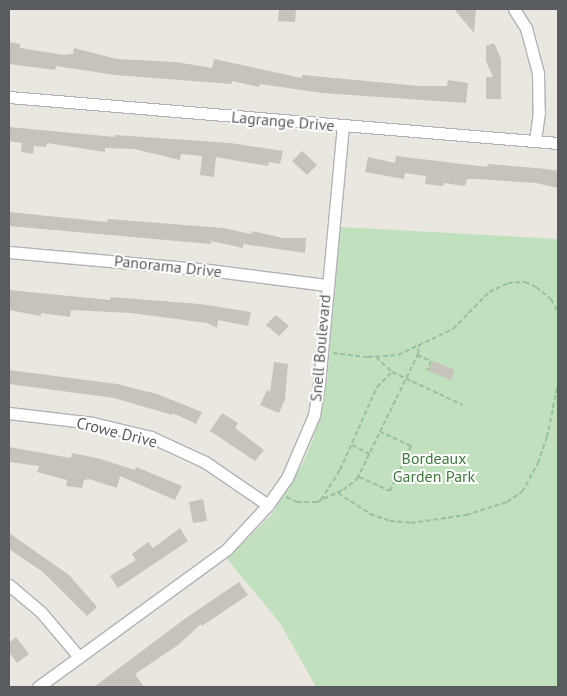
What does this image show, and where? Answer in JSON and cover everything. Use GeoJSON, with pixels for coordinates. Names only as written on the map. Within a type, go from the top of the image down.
{"type":"FeatureCollection","features":[{"type":"Feature","properties":{"kind":"street"},"geometry":{"type":"LineString","coordinates":[[514,9],[526,28],[538,73],[539,112],[535,141]]}},
{"type":"Feature","properties":{"kind":"street","name":"Lagrange Drive"},"geometry":{"type":"LineString","coordinates":[[9,97],[558,143]]}},
{"type":"Feature","properties":{"kind":"street","name":"Snell Boulevard"},"geometry":{"type":"LineString","coordinates":[[38,687],[227,549],[268,505],[297,459],[314,415],[343,126]]}},
{"type":"Feature","properties":{"kind":"street","name":"Panorama Drive"},"geometry":{"type":"LineString","coordinates":[[9,252],[201,268],[326,285]]}},
{"type":"Feature","properties":{"kind":"street","name":"Crowe Drive"},"geometry":{"type":"LineString","coordinates":[[9,413],[93,423],[151,438],[206,462],[268,505]]}},
{"type":"Feature","properties":{"kind":"street"},"geometry":{"type":"LineString","coordinates":[[9,585],[41,612],[79,656]]}},
{"type":"Feature","properties":{"kind":"path"},"geometry":{"type":"LineString","coordinates":[[321,352],[376,356],[398,355],[453,329],[489,292],[508,283],[525,282],[536,287],[547,295],[558,312]]}},
{"type":"Feature","properties":{"kind":"path"},"geometry":{"type":"LineString","coordinates":[[277,492],[297,502],[320,501],[338,493],[359,477],[417,355],[419,344]]}},
{"type":"Feature","properties":{"kind":"path"},"geometry":{"type":"LineString","coordinates":[[417,355],[431,361],[427,370]]}},
{"type":"Feature","properties":{"kind":"path"},"geometry":{"type":"LineString","coordinates":[[376,356],[392,372],[463,405]]}},
{"type":"Feature","properties":{"kind":"path"},"geometry":{"type":"LineString","coordinates":[[320,501],[351,445],[377,387],[392,372]]}},
{"type":"Feature","properties":{"kind":"path"},"geometry":{"type":"LineString","coordinates":[[338,493],[370,514],[390,521],[411,523],[466,515],[507,502],[522,492],[538,464],[547,437],[558,383]]}},
{"type":"Feature","properties":{"kind":"path"},"geometry":{"type":"LineString","coordinates":[[359,477],[390,491],[403,464],[411,446],[380,432]]}},
{"type":"Feature","properties":{"kind":"path"},"geometry":{"type":"LineString","coordinates":[[351,445],[370,454]]}},
{"type":"Feature","properties":{"kind":"green space","name":"Bordeaux Garden Park"},"geometry":{"type":"Polygon","coordinates":[[[340,227],[558,239],[558,687],[316,687],[280,623],[227,559],[273,513],[303,463],[313,439],[327,381],[340,227]]]}},
{"type":"Feature","properties":{"kind":"building"},"geometry":{"type":"Polygon","coordinates":[[[279,9],[296,9],[295,22],[278,21],[279,9]]]}},
{"type":"Feature","properties":{"kind":"building"},"geometry":{"type":"Polygon","coordinates":[[[454,9],[476,9],[474,33],[454,9]]]}},
{"type":"Feature","properties":{"kind":"building"},"geometry":{"type":"Polygon","coordinates":[[[9,42],[20,44],[20,48],[64,55],[73,54],[74,48],[117,59],[176,62],[212,68],[214,59],[302,78],[302,75],[420,86],[447,86],[448,80],[468,83],[466,103],[322,93],[260,84],[259,87],[232,81],[232,84],[115,75],[56,66],[55,70],[9,64],[9,42]]]}},
{"type":"Feature","properties":{"kind":"building"},"geometry":{"type":"Polygon","coordinates":[[[494,43],[501,59],[501,99],[486,99],[486,77],[493,77],[486,61],[486,46],[494,43]]]}},
{"type":"Feature","properties":{"kind":"building"},"geometry":{"type":"Polygon","coordinates":[[[9,127],[115,137],[115,135],[230,143],[283,151],[280,164],[269,162],[268,166],[216,157],[214,177],[200,175],[202,156],[181,154],[180,160],[134,149],[105,148],[105,152],[47,143],[46,147],[34,146],[33,154],[21,152],[22,143],[9,141],[9,127]]]}},
{"type":"Feature","properties":{"kind":"building"},"geometry":{"type":"Polygon","coordinates":[[[302,151],[317,165],[307,175],[292,161],[302,151]]]}},
{"type":"Feature","properties":{"kind":"building"},"geometry":{"type":"Polygon","coordinates":[[[396,156],[487,167],[488,164],[558,171],[558,188],[536,183],[476,179],[467,179],[465,186],[444,183],[443,186],[425,184],[426,176],[405,173],[404,179],[365,172],[368,157],[395,163],[396,156]]]}},
{"type":"Feature","properties":{"kind":"building"},"geometry":{"type":"Polygon","coordinates":[[[9,212],[107,222],[108,219],[223,228],[251,234],[252,231],[283,238],[306,238],[305,253],[243,244],[243,248],[211,241],[211,244],[9,226],[9,212]]]}},
{"type":"Feature","properties":{"kind":"building"},"geometry":{"type":"Polygon","coordinates":[[[9,290],[110,300],[111,297],[200,304],[251,312],[248,326],[218,320],[217,328],[207,323],[131,313],[71,310],[70,317],[41,313],[41,316],[9,310],[9,290]]]}},
{"type":"Feature","properties":{"kind":"building"},"geometry":{"type":"Polygon","coordinates":[[[276,315],[289,326],[279,336],[266,325],[276,315]]]}},
{"type":"Feature","properties":{"kind":"building"},"geometry":{"type":"Polygon","coordinates":[[[433,361],[455,370],[451,380],[428,371],[433,361]]]}},
{"type":"Feature","properties":{"kind":"building"},"geometry":{"type":"Polygon","coordinates":[[[274,362],[288,364],[285,399],[279,413],[260,405],[267,390],[270,392],[274,362]]]}},
{"type":"Feature","properties":{"kind":"building"},"geometry":{"type":"Polygon","coordinates":[[[9,370],[117,384],[157,394],[202,412],[196,424],[173,413],[172,415],[114,398],[9,384],[9,370]]]}},
{"type":"Feature","properties":{"kind":"building"},"geometry":{"type":"Polygon","coordinates":[[[222,413],[238,423],[235,428],[264,450],[255,461],[210,431],[222,413]]]}},
{"type":"Feature","properties":{"kind":"building"},"geometry":{"type":"Polygon","coordinates":[[[9,447],[71,458],[72,453],[97,458],[135,470],[136,467],[182,486],[175,500],[120,476],[117,488],[89,479],[84,480],[82,488],[66,486],[67,480],[37,472],[39,466],[9,462],[9,447]]]}},
{"type":"Feature","properties":{"kind":"building"},"geometry":{"type":"Polygon","coordinates":[[[203,499],[207,521],[193,523],[189,502],[203,499]]]}},
{"type":"Feature","properties":{"kind":"building"},"geometry":{"type":"Polygon","coordinates":[[[180,528],[188,541],[118,588],[110,576],[136,560],[132,554],[148,542],[153,548],[180,528]]]}},
{"type":"Feature","properties":{"kind":"building"},"geometry":{"type":"Polygon","coordinates":[[[9,533],[69,575],[97,607],[87,616],[43,572],[9,549],[9,533]]]}},
{"type":"Feature","properties":{"kind":"building"},"geometry":{"type":"Polygon","coordinates":[[[239,582],[248,595],[202,626],[201,624],[178,645],[135,674],[144,687],[94,687],[186,618],[239,582]]]}},
{"type":"Feature","properties":{"kind":"building"},"geometry":{"type":"Polygon","coordinates":[[[16,637],[29,654],[17,663],[9,652],[9,643],[16,637]]]}}]}
